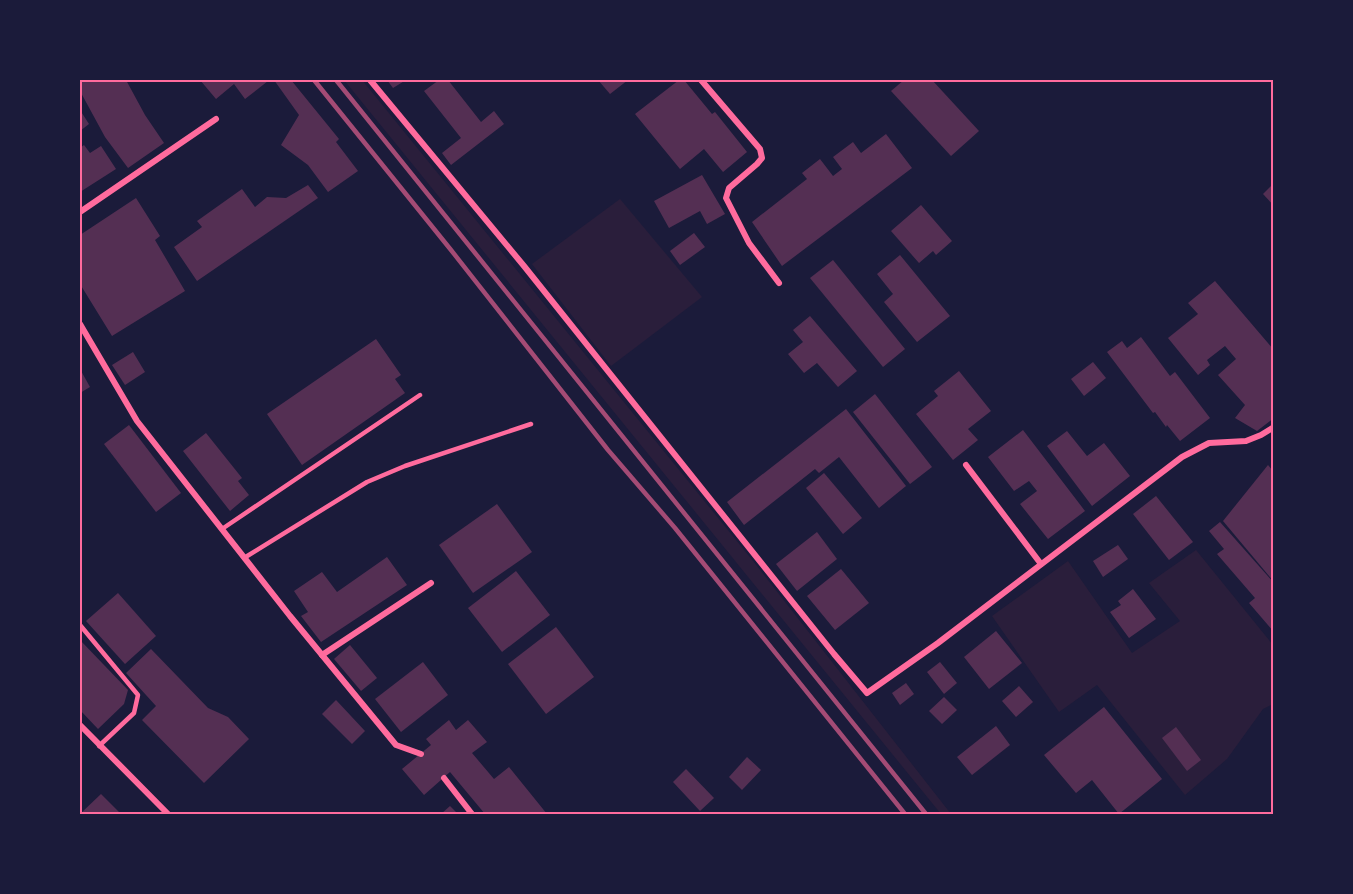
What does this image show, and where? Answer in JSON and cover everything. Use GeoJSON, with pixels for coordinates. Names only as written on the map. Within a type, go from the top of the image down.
{"type":"FeatureCollection","features":[{"type":"Feature","properties":{"kind":"street"},"geometry":{"type":"LineString","coordinates":[[370,80],[867,693],[938,643],[1182,457],[1209,443],[1246,441],[1274,427]]}},
{"type":"Feature","properties":{"kind":"street"},"geometry":{"type":"LineString","coordinates":[[700,80],[760,148],[762,158],[729,188],[726,198],[749,243],[779,283]]}},
{"type":"Feature","properties":{"kind":"street"},"geometry":{"type":"LineString","coordinates":[[80,212],[216,119]]}},
{"type":"Feature","properties":{"kind":"street"},"geometry":{"type":"LineString","coordinates":[[80,324],[137,421],[244,558],[396,745],[421,754]]}},
{"type":"Feature","properties":{"kind":"street"},"geometry":{"type":"LineString","coordinates":[[966,465],[1041,564]]}},
{"type":"Feature","properties":{"kind":"street"},"geometry":{"type":"LineString","coordinates":[[322,655],[431,583]]}},
{"type":"Feature","properties":{"kind":"street"},"geometry":{"type":"LineString","coordinates":[[80,725],[168,814]]}},
{"type":"Feature","properties":{"kind":"street"},"geometry":{"type":"LineString","coordinates":[[444,778],[472,814]]}},
{"type":"Feature","properties":{"kind":"lane"},"geometry":{"type":"LineString","coordinates":[[222,529],[420,395]]}},
{"type":"Feature","properties":{"kind":"lane"},"geometry":{"type":"LineString","coordinates":[[244,558],[367,482],[405,466],[531,424]]}},
{"type":"Feature","properties":{"kind":"lane"},"geometry":{"type":"LineString","coordinates":[[80,625],[138,695],[134,713],[99,746]]}},
{"type":"Feature","properties":{"kind":"shaded area"},"geometry":{"type":"Polygon","coordinates":[[[344,80],[362,80],[753,561],[951,814],[941,814],[344,80]]]}},
{"type":"Feature","properties":{"kind":"shaded area"},"geometry":{"type":"Polygon","coordinates":[[[620,199],[702,297],[611,366],[532,264],[620,199]]]}},
{"type":"Feature","properties":{"kind":"shaded area"},"geometry":{"type":"Polygon","coordinates":[[[1196,550],[1273,645],[1273,704],[1263,709],[1227,759],[1185,795],[1097,685],[1059,712],[992,616],[1068,561],[1132,653],[1180,621],[1149,583],[1196,550]]]}},
{"type":"Feature","properties":{"kind":"building"},"geometry":{"type":"Polygon","coordinates":[[[87,80],[126,80],[145,115],[164,143],[128,168],[105,137],[80,91],[80,83],[87,80]]]}},
{"type":"Feature","properties":{"kind":"building"},"geometry":{"type":"Polygon","coordinates":[[[200,80],[268,81],[245,99],[234,84],[216,99],[200,80]]]}},
{"type":"Feature","properties":{"kind":"building"},"geometry":{"type":"Polygon","coordinates":[[[274,80],[291,80],[339,139],[336,142],[358,171],[328,192],[308,165],[281,145],[299,115],[274,80]]]}},
{"type":"Feature","properties":{"kind":"building"},"geometry":{"type":"Polygon","coordinates":[[[387,80],[406,80],[393,88],[387,80]]]}},
{"type":"Feature","properties":{"kind":"building"},"geometry":{"type":"Polygon","coordinates":[[[439,80],[448,80],[481,122],[494,111],[504,124],[451,165],[442,153],[461,138],[424,91],[439,80]]]}},
{"type":"Feature","properties":{"kind":"building"},"geometry":{"type":"Polygon","coordinates":[[[598,80],[628,80],[610,94],[598,80]]]}},
{"type":"Feature","properties":{"kind":"building"},"geometry":{"type":"Polygon","coordinates":[[[679,80],[684,80],[712,114],[715,112],[747,152],[723,172],[704,149],[680,169],[635,114],[679,80]]]}},
{"type":"Feature","properties":{"kind":"building"},"geometry":{"type":"Polygon","coordinates":[[[904,80],[932,80],[979,131],[951,156],[891,91],[904,80]]]}},
{"type":"Feature","properties":{"kind":"building"},"geometry":{"type":"Polygon","coordinates":[[[80,110],[89,124],[80,131],[80,110]]]}},
{"type":"Feature","properties":{"kind":"building"},"geometry":{"type":"Polygon","coordinates":[[[886,134],[912,168],[782,266],[752,222],[807,179],[802,173],[820,159],[833,176],[842,169],[833,157],[853,142],[861,153],[886,134]]]}},
{"type":"Feature","properties":{"kind":"building"},"geometry":{"type":"Polygon","coordinates":[[[84,145],[90,153],[101,146],[116,169],[80,192],[80,148],[84,145]]]}},
{"type":"Feature","properties":{"kind":"building"},"geometry":{"type":"Polygon","coordinates":[[[702,175],[725,214],[707,224],[700,211],[669,228],[654,201],[702,175]]]}},
{"type":"Feature","properties":{"kind":"building"},"geometry":{"type":"Polygon","coordinates":[[[1274,183],[1274,206],[1263,194],[1274,183]]]}},
{"type":"Feature","properties":{"kind":"building"},"geometry":{"type":"Polygon","coordinates":[[[308,185],[318,198],[197,281],[174,247],[202,227],[197,221],[242,189],[255,207],[267,197],[286,198],[308,185]]]}},
{"type":"Feature","properties":{"kind":"building"},"geometry":{"type":"Polygon","coordinates":[[[136,198],[160,236],[155,240],[185,291],[112,336],[80,284],[80,235],[136,198]]]}},
{"type":"Feature","properties":{"kind":"building"},"geometry":{"type":"Polygon","coordinates":[[[921,205],[952,241],[936,255],[933,251],[919,263],[891,231],[921,205]]]}},
{"type":"Feature","properties":{"kind":"building"},"geometry":{"type":"Polygon","coordinates":[[[694,233],[705,247],[680,265],[670,251],[694,233]]]}},
{"type":"Feature","properties":{"kind":"building"},"geometry":{"type":"Polygon","coordinates":[[[900,255],[950,316],[917,342],[884,302],[893,294],[877,274],[900,255]]]}},
{"type":"Feature","properties":{"kind":"building"},"geometry":{"type":"Polygon","coordinates":[[[833,260],[905,349],[883,367],[810,278],[833,260]]]}},
{"type":"Feature","properties":{"kind":"building"},"geometry":{"type":"Polygon","coordinates":[[[1215,281],[1274,350],[1274,418],[1257,431],[1235,418],[1245,405],[1218,375],[1236,359],[1225,346],[1207,360],[1210,365],[1198,375],[1168,338],[1198,314],[1188,303],[1215,281]]]}},
{"type":"Feature","properties":{"kind":"building"},"geometry":{"type":"Polygon","coordinates":[[[810,316],[857,371],[838,387],[817,363],[804,373],[788,354],[803,342],[793,330],[810,316]]]}},
{"type":"Feature","properties":{"kind":"building"},"geometry":{"type":"Polygon","coordinates":[[[1141,337],[1170,376],[1175,372],[1210,418],[1180,441],[1155,412],[1153,413],[1107,352],[1122,341],[1127,348],[1141,337]]]}},
{"type":"Feature","properties":{"kind":"building"},"geometry":{"type":"Polygon","coordinates":[[[376,339],[401,375],[395,379],[405,393],[302,465],[267,414],[376,339]]]}},
{"type":"Feature","properties":{"kind":"building"},"geometry":{"type":"Polygon","coordinates":[[[133,352],[145,372],[125,385],[112,365],[133,352]]]}},
{"type":"Feature","properties":{"kind":"building"},"geometry":{"type":"Polygon","coordinates":[[[1093,362],[1106,378],[1084,396],[1071,379],[1093,362]]]}},
{"type":"Feature","properties":{"kind":"building"},"geometry":{"type":"Polygon","coordinates":[[[80,369],[90,387],[80,393],[80,369]]]}},
{"type":"Feature","properties":{"kind":"building"},"geometry":{"type":"Polygon","coordinates":[[[959,371],[991,411],[968,429],[978,440],[953,460],[916,414],[938,396],[934,391],[959,371]]]}},
{"type":"Feature","properties":{"kind":"building"},"geometry":{"type":"Polygon","coordinates":[[[875,394],[932,467],[910,484],[853,412],[875,394]]]}},
{"type":"Feature","properties":{"kind":"building"},"geometry":{"type":"Polygon","coordinates":[[[846,409],[906,486],[879,508],[839,457],[819,473],[815,469],[744,525],[727,502],[846,409]]]}},
{"type":"Feature","properties":{"kind":"building"},"geometry":{"type":"Polygon","coordinates":[[[129,425],[181,493],[156,512],[104,444],[129,425]]]}},
{"type":"Feature","properties":{"kind":"building"},"geometry":{"type":"Polygon","coordinates":[[[1023,430],[1085,511],[1048,539],[1020,504],[1037,491],[1029,481],[1014,491],[988,457],[1023,430]]]}},
{"type":"Feature","properties":{"kind":"building"},"geometry":{"type":"Polygon","coordinates":[[[1067,431],[1087,456],[1104,443],[1130,476],[1092,506],[1047,446],[1067,431]]]}},
{"type":"Feature","properties":{"kind":"building"},"geometry":{"type":"Polygon","coordinates":[[[206,433],[242,478],[238,481],[249,495],[230,511],[183,451],[206,433]]]}},
{"type":"Feature","properties":{"kind":"building"},"geometry":{"type":"Polygon","coordinates":[[[1268,465],[1274,472],[1274,582],[1223,521],[1268,465]]]}},
{"type":"Feature","properties":{"kind":"building"},"geometry":{"type":"Polygon","coordinates":[[[824,473],[862,518],[843,534],[806,488],[824,473]]]}},
{"type":"Feature","properties":{"kind":"building"},"geometry":{"type":"Polygon","coordinates":[[[1156,496],[1193,542],[1169,560],[1133,514],[1156,496]]]}},
{"type":"Feature","properties":{"kind":"building"},"geometry":{"type":"Polygon","coordinates":[[[497,504],[532,552],[473,593],[439,545],[497,504]]]}},
{"type":"Feature","properties":{"kind":"building"},"geometry":{"type":"Polygon","coordinates":[[[1220,522],[1274,583],[1274,632],[1249,603],[1255,598],[1217,554],[1224,549],[1209,531],[1220,522]]]}},
{"type":"Feature","properties":{"kind":"building"},"geometry":{"type":"Polygon","coordinates":[[[817,532],[837,559],[797,591],[776,564],[817,532]]]}},
{"type":"Feature","properties":{"kind":"building"},"geometry":{"type":"Polygon","coordinates":[[[1118,545],[1128,559],[1103,577],[1093,561],[1118,545]]]}},
{"type":"Feature","properties":{"kind":"building"},"geometry":{"type":"Polygon","coordinates":[[[387,557],[407,585],[321,642],[301,616],[308,612],[294,591],[322,572],[337,592],[387,557]]]}},
{"type":"Feature","properties":{"kind":"building"},"geometry":{"type":"Polygon","coordinates":[[[841,569],[869,603],[835,630],[807,596],[841,569]]]}},
{"type":"Feature","properties":{"kind":"building"},"geometry":{"type":"Polygon","coordinates":[[[516,571],[550,615],[502,652],[468,608],[516,571]]]}},
{"type":"Feature","properties":{"kind":"building"},"geometry":{"type":"Polygon","coordinates":[[[1133,589],[1156,619],[1129,638],[1110,612],[1121,605],[1118,601],[1133,589]]]}},
{"type":"Feature","properties":{"kind":"building"},"geometry":{"type":"Polygon","coordinates":[[[118,593],[156,636],[125,664],[86,621],[118,593]]]}},
{"type":"Feature","properties":{"kind":"building"},"geometry":{"type":"Polygon","coordinates":[[[556,627],[594,677],[546,714],[508,664],[556,627]]]}},
{"type":"Feature","properties":{"kind":"building"},"geometry":{"type":"Polygon","coordinates":[[[996,631],[1022,663],[989,689],[964,657],[996,631]]]}},
{"type":"Feature","properties":{"kind":"building"},"geometry":{"type":"Polygon","coordinates":[[[80,640],[128,690],[124,704],[98,729],[80,710],[80,640]]]}},
{"type":"Feature","properties":{"kind":"building"},"geometry":{"type":"Polygon","coordinates":[[[350,645],[377,678],[361,691],[334,659],[350,645]]]}},
{"type":"Feature","properties":{"kind":"building"},"geometry":{"type":"Polygon","coordinates":[[[151,649],[208,708],[228,717],[249,739],[204,783],[142,720],[156,706],[126,673],[151,649]]]}},
{"type":"Feature","properties":{"kind":"building"},"geometry":{"type":"Polygon","coordinates":[[[423,662],[448,695],[401,732],[375,699],[423,662]]]}},
{"type":"Feature","properties":{"kind":"building"},"geometry":{"type":"Polygon","coordinates":[[[940,662],[957,683],[944,694],[927,672],[940,662]]]}},
{"type":"Feature","properties":{"kind":"building"},"geometry":{"type":"Polygon","coordinates":[[[906,683],[914,694],[900,705],[892,693],[906,683]]]}},
{"type":"Feature","properties":{"kind":"building"},"geometry":{"type":"Polygon","coordinates":[[[1019,686],[1033,702],[1016,717],[1002,701],[1019,686]]]}},
{"type":"Feature","properties":{"kind":"building"},"geometry":{"type":"Polygon","coordinates":[[[944,697],[957,710],[942,724],[929,711],[944,697]]]}},
{"type":"Feature","properties":{"kind":"building"},"geometry":{"type":"Polygon","coordinates":[[[336,700],[365,731],[352,744],[322,714],[336,700]]]}},
{"type":"Feature","properties":{"kind":"building"},"geometry":{"type":"Polygon","coordinates":[[[1104,707],[1162,779],[1119,814],[1092,780],[1076,793],[1044,755],[1104,707]]]}},
{"type":"Feature","properties":{"kind":"building"},"geometry":{"type":"Polygon","coordinates":[[[449,720],[456,730],[468,720],[487,742],[472,753],[494,779],[509,767],[547,814],[485,814],[450,772],[424,795],[402,769],[431,745],[426,739],[449,720]]]}},
{"type":"Feature","properties":{"kind":"building"},"geometry":{"type":"Polygon","coordinates":[[[996,726],[1010,745],[972,775],[957,757],[996,726]]]}},
{"type":"Feature","properties":{"kind":"building"},"geometry":{"type":"Polygon","coordinates":[[[1176,727],[1201,760],[1187,771],[1162,738],[1176,727]]]}},
{"type":"Feature","properties":{"kind":"building"},"geometry":{"type":"Polygon","coordinates":[[[747,757],[761,770],[742,790],[729,777],[747,757]]]}},
{"type":"Feature","properties":{"kind":"building"},"geometry":{"type":"Polygon","coordinates":[[[686,769],[714,798],[700,811],[673,782],[686,769]]]}},
{"type":"Feature","properties":{"kind":"building"},"geometry":{"type":"Polygon","coordinates":[[[101,794],[121,814],[80,814],[101,794]]]}},
{"type":"Feature","properties":{"kind":"building"},"geometry":{"type":"Polygon","coordinates":[[[450,806],[458,814],[441,814],[450,806]]]}},
{"type":"Feature","properties":{"kind":"railway"},"geometry":{"type":"LineString","coordinates":[[314,80],[608,450],[675,528],[905,814]]}},
{"type":"Feature","properties":{"kind":"railway"},"geometry":{"type":"LineString","coordinates":[[336,80],[926,814]]}}]}
